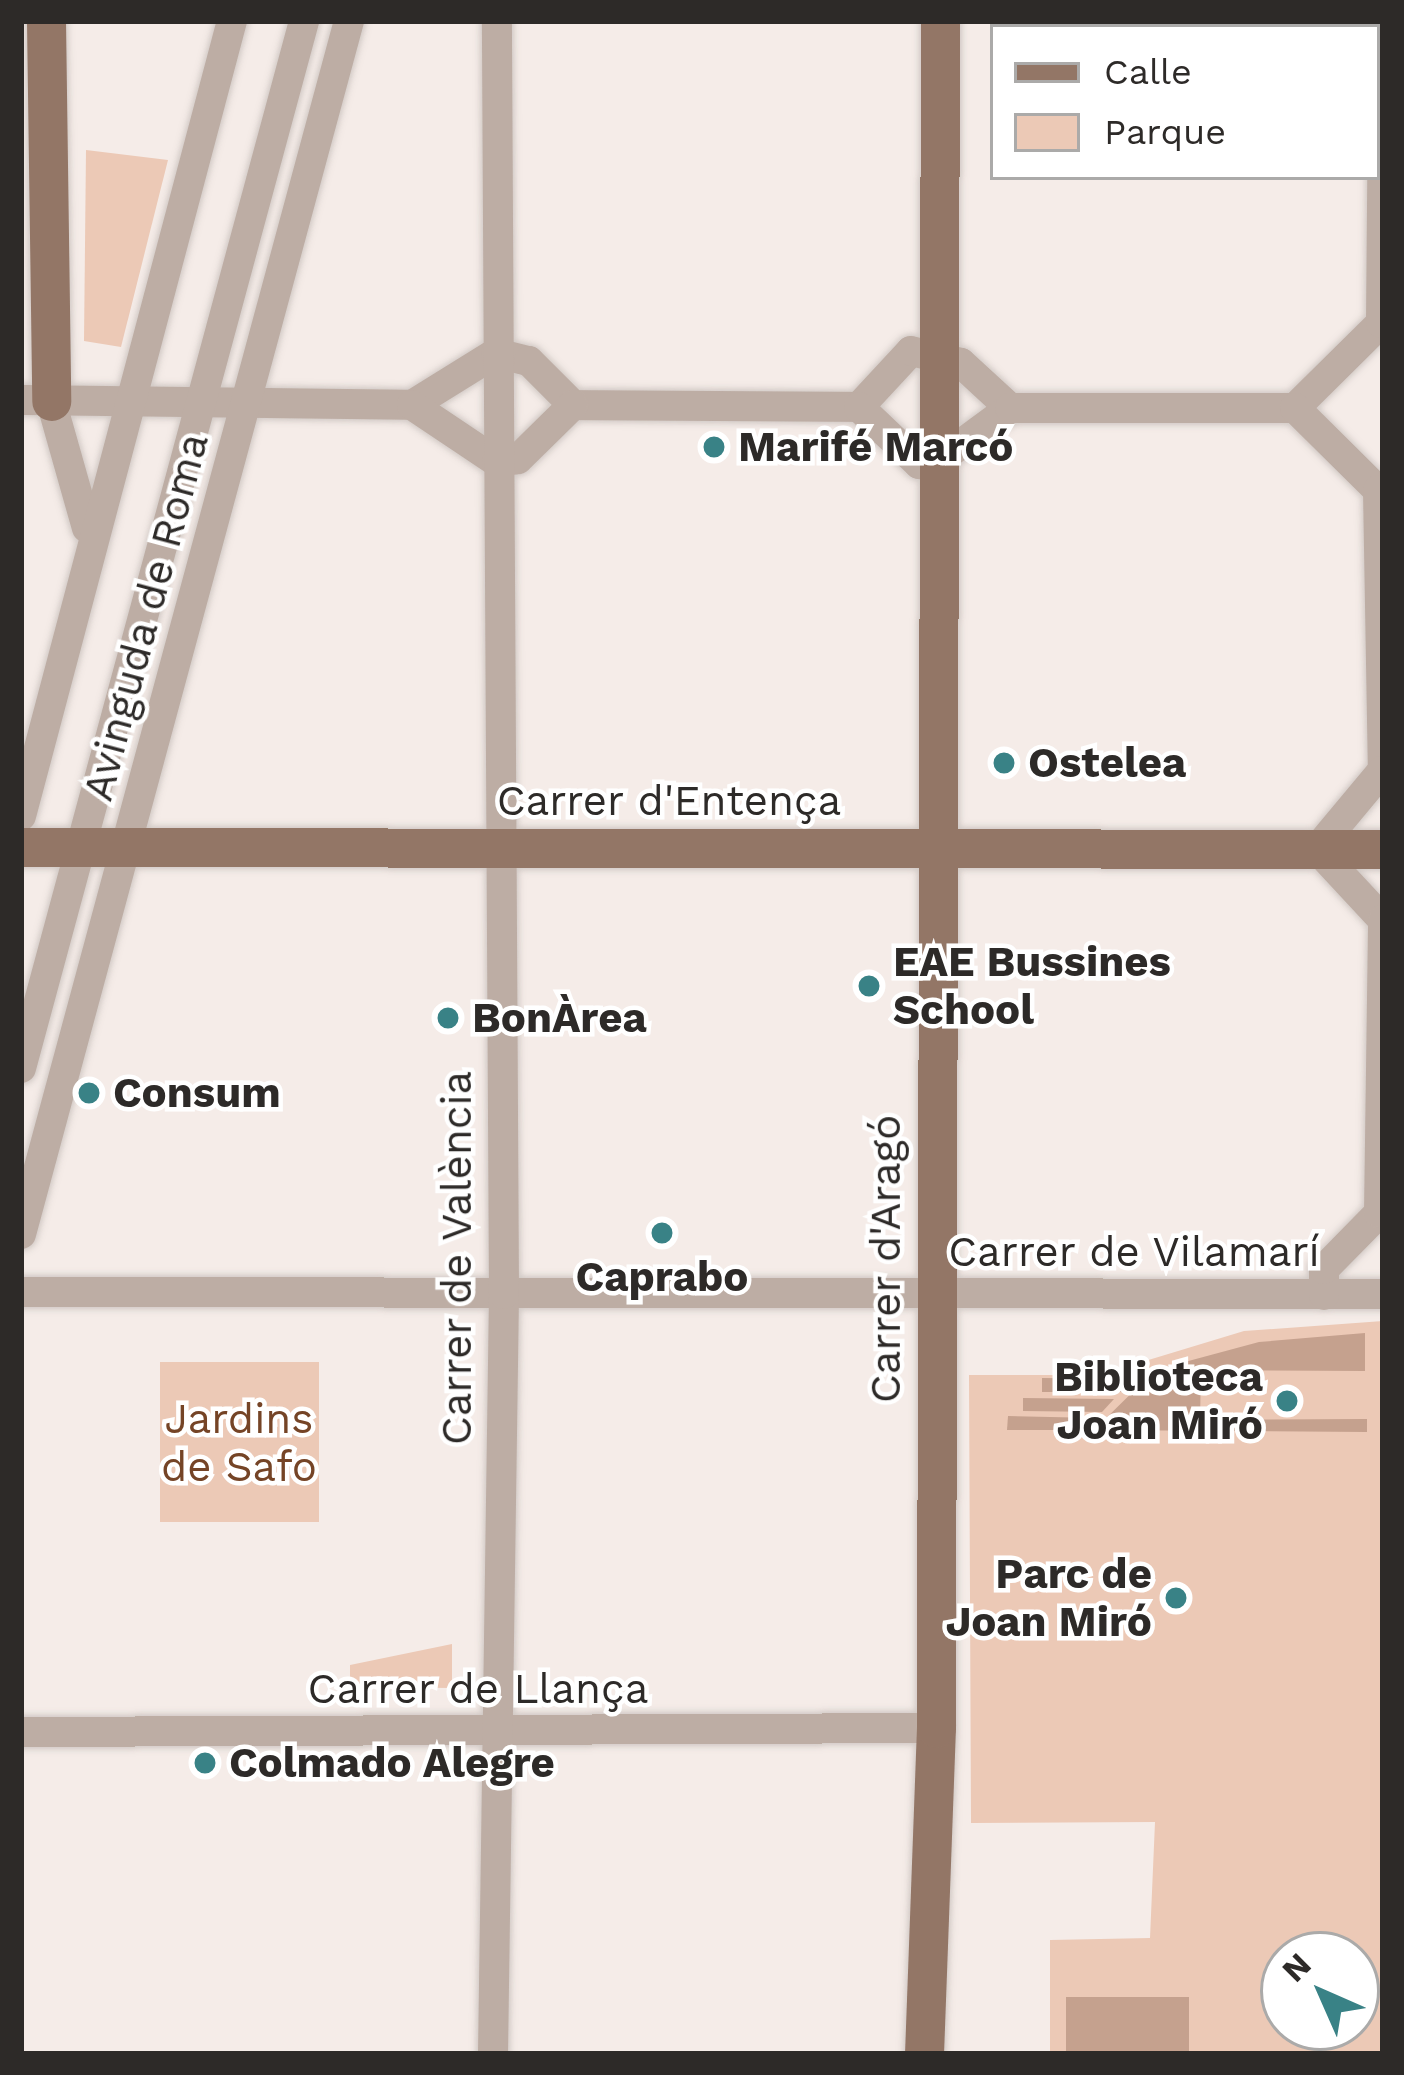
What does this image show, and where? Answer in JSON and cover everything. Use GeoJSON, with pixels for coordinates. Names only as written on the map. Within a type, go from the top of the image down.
{"type":"FeatureCollection","features":[{"type":"Feature","properties":{"kind":"main road"},"geometry":{"type":"LineString","coordinates":[[36,400],[46,21]]}},
{"type":"Feature","properties":{"kind":"main road","name":"Carrer d'Aragó"},"geometry":{"type":"LineString","coordinates":[[924,2054],[936,1728],[935,850],[918,456],[934,356],[940,21]]}},
{"type":"Feature","properties":{"kind":"main road","name":"Carrer d'Entença"},"geometry":{"type":"LineString","coordinates":[[21,847],[935,850],[1323,861],[1383,849]]}},
{"type":"Feature","properties":{"kind":"street","name":"Avinguda de Roma"},"geometry":{"type":"LineString","coordinates":[[21,816],[88,540],[232,21]]}},
{"type":"Feature","properties":{"kind":"street","name":"Avinguda de Roma"},"geometry":{"type":"LineString","coordinates":[[21,1068],[86,847],[304,21]]}},
{"type":"Feature","properties":{"kind":"street","name":"Avinguda de Roma"},"geometry":{"type":"LineString","coordinates":[[21,1234],[350,21]]}},
{"type":"Feature","properties":{"kind":"street","name":"Carrer de València"},"geometry":{"type":"LineString","coordinates":[[493,2054],[494,1733],[504,1294],[495,849],[496,462],[482,358],[497,21]]}},
{"type":"Feature","properties":{"kind":"street"},"geometry":{"type":"LineString","coordinates":[[1295,408],[1382,324],[1383,88]]}},
{"type":"Feature","properties":{"kind":"street"},"geometry":{"type":"LineString","coordinates":[[859,406],[911,351],[974,374],[1010,408]]}},
{"type":"Feature","properties":{"kind":"street"},"geometry":{"type":"LineString","coordinates":[[88,540],[36,400],[244,407],[412,405],[482,358],[529,361],[573,405],[859,406],[918,456],[1010,408],[1295,408],[1380,488],[1383,771],[1323,861],[1383,920],[1381,1215],[1324,1269],[1324,1294]]}},
{"type":"Feature","properties":{"kind":"street"},"geometry":{"type":"LineString","coordinates":[[412,405],[496,462],[539,441],[573,405]]}},
{"type":"Feature","properties":{"kind":"street","name":"Carrer de Vilamarí"},"geometry":{"type":"LineString","coordinates":[[21,1292],[1383,1294]]}},
{"type":"Feature","properties":{"kind":"street","name":"Carrer de Llança"},"geometry":{"type":"LineString","coordinates":[[21,1732],[936,1728]]}},
{"type":"Feature","properties":{"kind":"green space"},"geometry":{"type":"Polygon","coordinates":[[[86,150],[168,160],[121,347],[84,341],[86,150]]]}},
{"type":"Feature","properties":{"kind":"green space","name":"Parc de Joan Miró"},"geometry":{"type":"Polygon","coordinates":[[[1383,1321],[1383,2054],[1050,2054],[1050,1940],[1150,1938],[1155,1822],[971,1823],[969,1375],[1099,1375],[1244,1331],[1383,1321]]]}},
{"type":"Feature","properties":{"kind":"green space","name":"Jardins de Safo"},"geometry":{"type":"Polygon","coordinates":[[[160,1362],[319,1362],[319,1522],[160,1522],[160,1362]]]}},
{"type":"Feature","properties":{"kind":"green space"},"geometry":{"type":"Polygon","coordinates":[[[452,1644],[452,1688],[350,1687],[350,1665],[452,1644]]]}},
{"type":"Feature","properties":{"kind":"shaded area"},"geometry":{"type":"Polygon","coordinates":[[[1365,1333],[1365,1371],[1201,1370],[1200,1420],[1367,1419],[1367,1432],[1094,1430],[1155,1370],[1259,1342],[1365,1333]]]}},
{"type":"Feature","properties":{"kind":"shaded area"},"geometry":{"type":"Polygon","coordinates":[[[1042,1378],[1134,1379],[1122,1392],[1042,1392],[1042,1378]]]}},
{"type":"Feature","properties":{"kind":"shaded area"},"geometry":{"type":"Polygon","coordinates":[[[1023,1398],[1114,1399],[1102,1412],[1023,1411],[1023,1398]]]}},
{"type":"Feature","properties":{"kind":"shaded area"},"geometry":{"type":"Polygon","coordinates":[[[1008,1416],[1096,1418],[1083,1430],[1007,1430],[1008,1416]]]}},
{"type":"Feature","properties":{"kind":"shaded area"},"geometry":{"type":"Polygon","coordinates":[[[1066,1997],[1189,1997],[1189,2054],[1066,2054],[1066,1997]]]}},
{"type":"Feature","properties":{"kind":"place","name":"Marifé Marcó"},"geometry":{"type":"Point","coordinates":[714,447]}},
{"type":"Feature","properties":{"kind":"place","name":"Ostelea"},"geometry":{"type":"Point","coordinates":[1004,763]}},
{"type":"Feature","properties":{"kind":"place","name":"EAE Bussines School"},"geometry":{"type":"Point","coordinates":[869,986]}},
{"type":"Feature","properties":{"kind":"place","name":"BonÀrea"},"geometry":{"type":"Point","coordinates":[448,1018]}},
{"type":"Feature","properties":{"kind":"place","name":"Consum"},"geometry":{"type":"Point","coordinates":[89,1093]}},
{"type":"Feature","properties":{"kind":"place","name":"Caprabo"},"geometry":{"type":"Point","coordinates":[662,1233]}},
{"type":"Feature","properties":{"kind":"place","name":"Biblioteca Joan Miró"},"geometry":{"type":"Point","coordinates":[1287,1401]}},
{"type":"Feature","properties":{"kind":"place","name":"Parc de Joan Miró"},"geometry":{"type":"Point","coordinates":[1176,1598]}},
{"type":"Feature","properties":{"kind":"place","name":"Colmado Alegre"},"geometry":{"type":"Point","coordinates":[205,1763]}}]}
